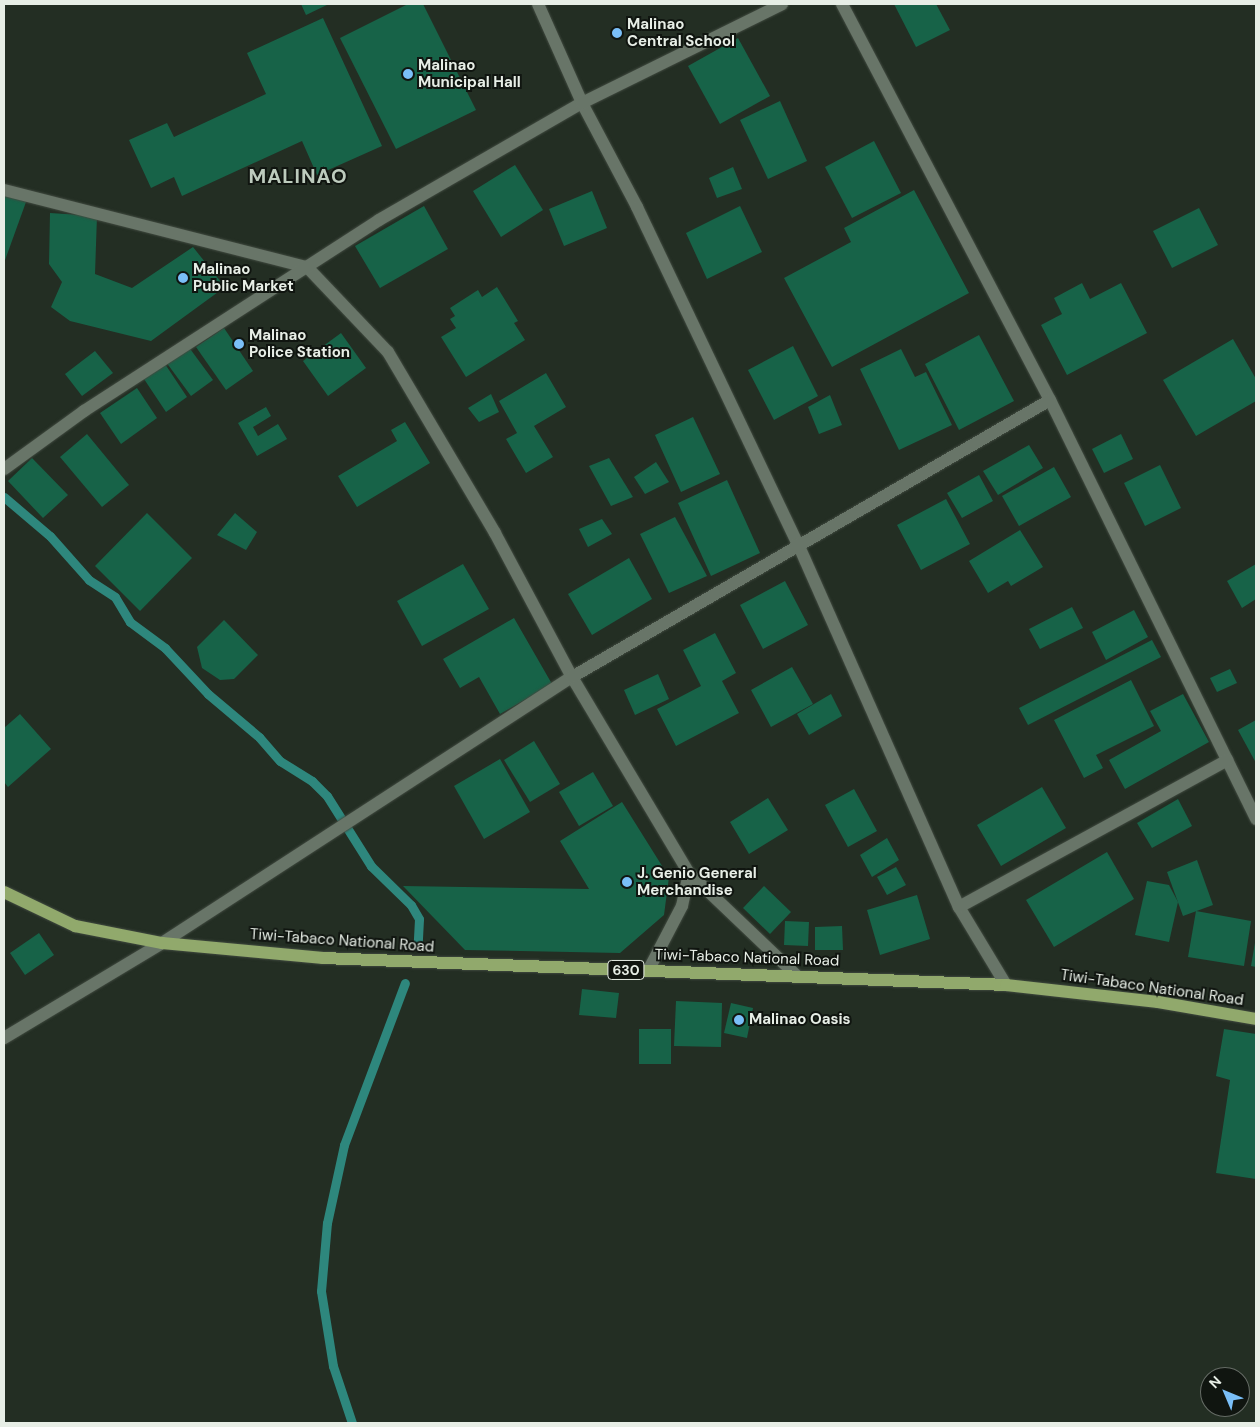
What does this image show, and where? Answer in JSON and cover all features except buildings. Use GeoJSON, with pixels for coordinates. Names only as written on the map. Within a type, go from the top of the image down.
{"type":"FeatureCollection","features":[{"type":"Feature","properties":{"kind":"main road","name":"Tiwi-Tabaco National Road"},"geometry":{"type":"LineString","coordinates":[[4,892],[75,926],[162,944],[323,958],[796,975],[1006,985],[1158,1002],[1256,1019]]}},
{"type":"Feature","properties":{"kind":"street"},"geometry":{"type":"LineString","coordinates":[[538,4],[582,103],[637,207],[798,544],[959,907],[1006,985]]}},
{"type":"Feature","properties":{"kind":"street"},"geometry":{"type":"LineString","coordinates":[[4,469],[84,411],[379,220],[582,103],[782,4]]}},
{"type":"Feature","properties":{"kind":"street"},"geometry":{"type":"LineString","coordinates":[[842,4],[1050,400],[1256,819]]}},
{"type":"Feature","properties":{"kind":"street"},"geometry":{"type":"LineString","coordinates":[[4,190],[307,267],[388,352],[494,533],[572,677],[689,873],[796,975]]}},
{"type":"Feature","properties":{"kind":"street"},"geometry":{"type":"LineString","coordinates":[[4,1038],[162,944],[572,677],[798,544],[1050,400]]}},
{"type":"Feature","properties":{"kind":"street"},"geometry":{"type":"LineString","coordinates":[[959,907],[1227,760]]}},
{"type":"Feature","properties":{"kind":"street"},"geometry":{"type":"LineString","coordinates":[[648,971],[682,906],[689,873]]}},
{"type":"Feature","properties":{"kind":"waterway"},"geometry":{"type":"LineString","coordinates":[[4,497],[50,536],[89,580],[115,597],[130,622],[165,648],[208,694],[259,737],[280,761],[312,781],[327,796],[371,866],[411,905],[419,919],[418,941]]}},
{"type":"Feature","properties":{"kind":"waterway"},"geometry":{"type":"LineString","coordinates":[[352,1423],[333,1366],[321,1291],[327,1223],[344,1145],[405,983]]}},
{"type":"Feature","properties":{"kind":"place","name":"Malinao Central School"},"geometry":{"type":"Point","coordinates":[617,33]}},
{"type":"Feature","properties":{"kind":"place","name":"Malinao Municipal Hall"},"geometry":{"type":"Point","coordinates":[408,74]}},
{"type":"Feature","properties":{"kind":"place","name":"Malinao Public Market"},"geometry":{"type":"Point","coordinates":[183,278]}},
{"type":"Feature","properties":{"kind":"place","name":"Malinao Police Station"},"geometry":{"type":"Point","coordinates":[239,344]}},
{"type":"Feature","properties":{"kind":"place","name":"J. Genio General Merchandise"},"geometry":{"type":"Point","coordinates":[627,882]}},
{"type":"Feature","properties":{"kind":"place","name":"Malinao Oasis"},"geometry":{"type":"Point","coordinates":[739,1020]}},
{"type":"Feature","properties":{"kind":"district","name":"MALINAO"},"geometry":{"type":"Point","coordinates":[298,176]}}]}
